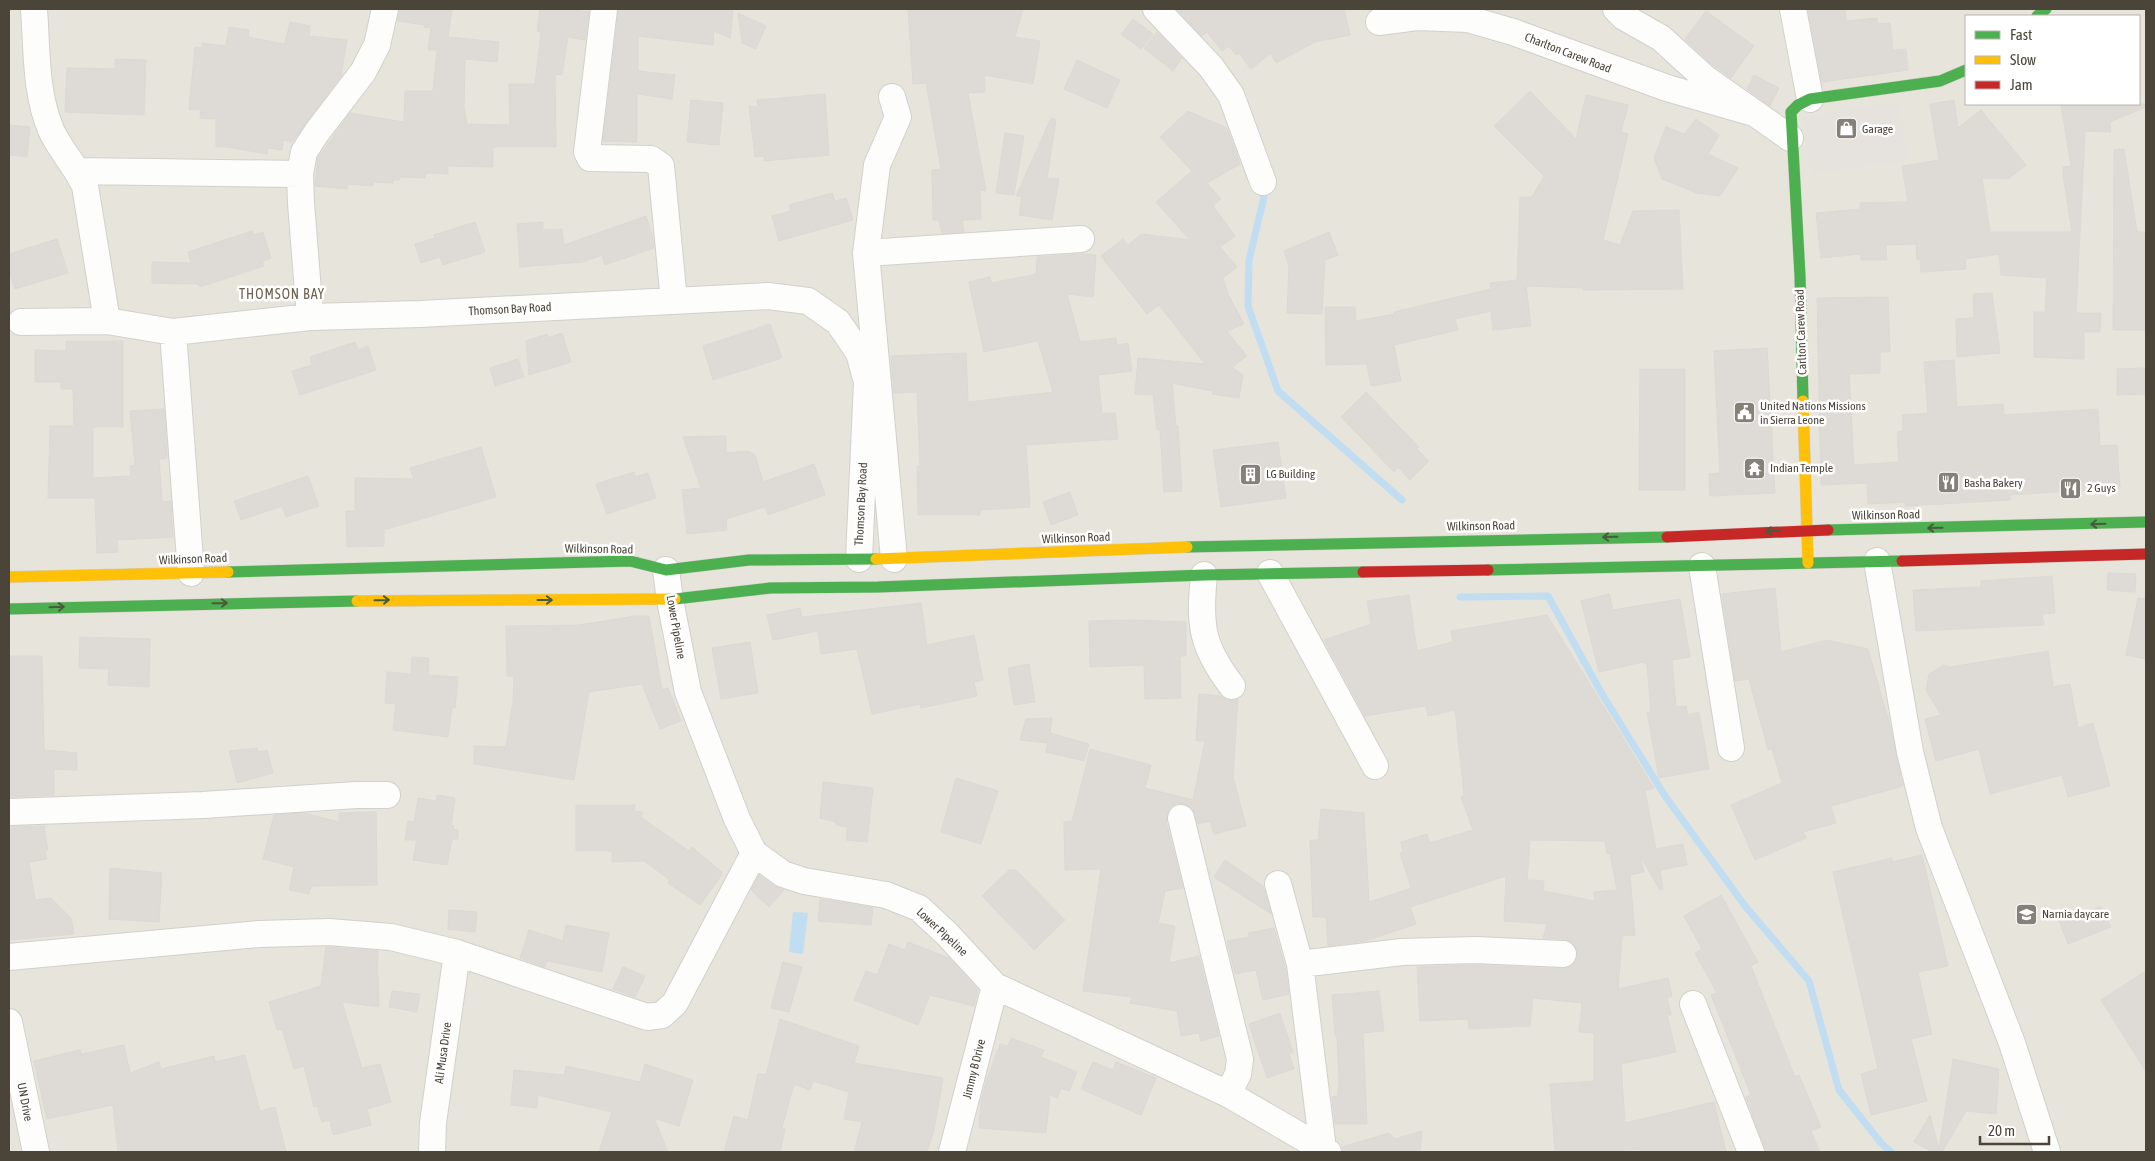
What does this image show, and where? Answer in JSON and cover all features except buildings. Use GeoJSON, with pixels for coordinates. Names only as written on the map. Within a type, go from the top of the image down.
{"type":"FeatureCollection","features":[{"type":"Feature","properties":{"kind":"main road"},"geometry":{"type":"LineString","coordinates":[[1804,102],[1940,80],[1965,70]]}},
{"type":"Feature","properties":{"kind":"main road","name":"Carlton Carew Road"},"geometry":{"type":"LineString","coordinates":[[1804,102],[1792,112],[1790,138],[1800,276],[1808,563]]}},
{"type":"Feature","properties":{"kind":"main road","name":"Wilkinson Road"},"geometry":{"type":"LineString","coordinates":[[9,577],[630,561],[666,570],[749,560],[894,559],[1267,544],[1657,536],[1808,530],[2146,522]]}},
{"type":"Feature","properties":{"kind":"main road"},"geometry":{"type":"LineString","coordinates":[[9,609],[385,600],[670,600],[770,588],[888,586],[1204,575],[1702,566],[2146,554]]}},
{"type":"Feature","properties":{"kind":"street"},"geometry":{"type":"LineString","coordinates":[[34,9],[38,78],[42,107],[52,132],[79,171],[85,186],[107,322]]}},
{"type":"Feature","properties":{"kind":"street"},"geometry":{"type":"LineString","coordinates":[[310,316],[300,174],[304,152],[363,72],[377,45],[385,9]]}},
{"type":"Feature","properties":{"kind":"street"},"geometry":{"type":"LineString","coordinates":[[604,9],[587,152],[590,158],[651,159],[661,166],[674,301]]}},
{"type":"Feature","properties":{"kind":"street"},"geometry":{"type":"LineString","coordinates":[[1156,9],[1211,68],[1231,95],[1263,182]]}},
{"type":"Feature","properties":{"kind":"street"},"geometry":{"type":"LineString","coordinates":[[1616,9],[1624,17],[1661,38],[1706,79],[1790,138]]}},
{"type":"Feature","properties":{"kind":"street"},"geometry":{"type":"LineString","coordinates":[[1793,9],[1804,102]]}},
{"type":"Feature","properties":{"kind":"street","name":"Charlton Carew Road"},"geometry":{"type":"LineString","coordinates":[[1379,22],[1417,17],[1468,19],[1513,32],[1667,88],[1754,113]]}},
{"type":"Feature","properties":{"kind":"street"},"geometry":{"type":"LineString","coordinates":[[892,97],[898,117],[876,165],[866,253],[894,559]]}},
{"type":"Feature","properties":{"kind":"street"},"geometry":{"type":"LineString","coordinates":[[79,171],[300,174]]}},
{"type":"Feature","properties":{"kind":"street"},"geometry":{"type":"LineString","coordinates":[[866,253],[1081,239]]}},
{"type":"Feature","properties":{"kind":"street","name":"Thomson Bay Road"},"geometry":{"type":"LineString","coordinates":[[21,322],[107,322],[173,332],[310,316],[420,314],[768,296],[808,301],[838,322],[859,353],[867,382],[859,559]]}},
{"type":"Feature","properties":{"kind":"street"},"geometry":{"type":"LineString","coordinates":[[173,332],[191,573]]}},
{"type":"Feature","properties":{"kind":"street"},"geometry":{"type":"LineString","coordinates":[[1877,561],[1910,752],[1929,828],[2012,1043],[2047,1152]]}},
{"type":"Feature","properties":{"kind":"street"},"geometry":{"type":"LineString","coordinates":[[1702,566],[1731,748]]}},
{"type":"Feature","properties":{"kind":"street","name":"Lower Pipeline"},"geometry":{"type":"LineString","coordinates":[[666,570],[688,692],[737,819],[754,853],[784,874],[804,881],[886,895],[919,908],[947,934],[995,986],[1228,1094],[1326,1150]]}},
{"type":"Feature","properties":{"kind":"street"},"geometry":{"type":"LineString","coordinates":[[1270,574],[1375,766]]}},
{"type":"Feature","properties":{"kind":"street"},"geometry":{"type":"LineString","coordinates":[[1204,575],[1201,608],[1205,638],[1215,664],[1232,686]]}},
{"type":"Feature","properties":{"kind":"street"},"geometry":{"type":"LineString","coordinates":[[9,812],[203,805],[347,795],[387,795]]}},
{"type":"Feature","properties":{"kind":"street"},"geometry":{"type":"LineString","coordinates":[[1181,818],[1240,1059],[1238,1074],[1228,1094]]}},
{"type":"Feature","properties":{"kind":"street"},"geometry":{"type":"LineString","coordinates":[[9,957],[259,934],[329,932],[391,937],[457,953],[647,1017],[662,1015],[675,1003],[754,853]]}},
{"type":"Feature","properties":{"kind":"street"},"geometry":{"type":"LineString","coordinates":[[1278,884],[1300,964],[1326,1150]]}},
{"type":"Feature","properties":{"kind":"street"},"geometry":{"type":"LineString","coordinates":[[1300,964],[1402,952],[1475,950],[1563,954]]}},
{"type":"Feature","properties":{"kind":"street","name":"Ali Musa Drive"},"geometry":{"type":"LineString","coordinates":[[432,1152],[434,1123],[457,953]]}},
{"type":"Feature","properties":{"kind":"street","name":"Jimmy B Drive"},"geometry":{"type":"LineString","coordinates":[[952,1152],[995,986]]}},
{"type":"Feature","properties":{"kind":"street"},"geometry":{"type":"LineString","coordinates":[[1693,1004],[1751,1152]]}},
{"type":"Feature","properties":{"kind":"street","name":"UN Drive"},"geometry":{"type":"LineString","coordinates":[[9,1022],[36,1152]]}},
{"type":"Feature","properties":{"kind":"shaded area"},"geometry":{"type":"Polygon","coordinates":[[[9,9],[2146,9],[2146,1152],[9,1152],[9,9]]]}},
{"type":"Feature","properties":{"kind":"shaded area"},"geometry":{"type":"Polygon","coordinates":[[[1899,102],[1908,160],[1811,175],[1802,117],[1899,102]]]}},
{"type":"Feature","properties":{"kind":"water"},"geometry":{"type":"Polygon","coordinates":[[[793,912],[808,913],[803,954],[789,952],[793,912]]]}},
{"type":"Feature","properties":{"kind":"waterway"},"geometry":{"type":"LineString","coordinates":[[1261,188],[1264,197],[1249,260],[1248,306],[1278,391],[1402,500]]}},
{"type":"Feature","properties":{"kind":"waterway"},"geometry":{"type":"LineString","coordinates":[[1460,597],[1548,596],[1602,694],[1665,796],[1745,906],[1809,981],[1839,1090],[1881,1143],[1891,1152]]}},
{"type":"Feature","properties":{"kind":"traffic: fast"},"geometry":{"type":"LineString","coordinates":[[2038,15],[2046,9]]}},
{"type":"Feature","properties":{"kind":"traffic: fast"},"geometry":{"type":"LineString","coordinates":[[1803,401],[1800,276],[1791,112],[1798,105],[1810,99],[1940,81],[1965,70]]}},
{"type":"Feature","properties":{"kind":"traffic: fast"},"geometry":{"type":"LineString","coordinates":[[1828,530],[2146,522]]}},
{"type":"Feature","properties":{"kind":"traffic: fast"},"geometry":{"type":"LineString","coordinates":[[1187,547],[1667,537]]}},
{"type":"Feature","properties":{"kind":"traffic: fast"},"geometry":{"type":"LineString","coordinates":[[228,572],[630,561],[666,570],[749,560],[876,559]]}},
{"type":"Feature","properties":{"kind":"traffic: fast"},"geometry":{"type":"LineString","coordinates":[[1488,570],[1902,561]]}},
{"type":"Feature","properties":{"kind":"traffic: fast"},"geometry":{"type":"LineString","coordinates":[[675,599],[770,588],[878,587],[1204,575],[1363,572]]}},
{"type":"Feature","properties":{"kind":"traffic: fast"},"geometry":{"type":"LineString","coordinates":[[9,609],[357,601]]}},
{"type":"Feature","properties":{"kind":"traffic: slow"},"geometry":{"type":"LineString","coordinates":[[1803,401],[1808,563]]}},
{"type":"Feature","properties":{"kind":"traffic: slow"},"geometry":{"type":"LineString","coordinates":[[876,559],[1187,547]]}},
{"type":"Feature","properties":{"kind":"traffic: slow"},"geometry":{"type":"LineString","coordinates":[[9,577],[228,572]]}},
{"type":"Feature","properties":{"kind":"traffic: slow"},"geometry":{"type":"LineString","coordinates":[[357,601],[675,599]]}},
{"type":"Feature","properties":{"kind":"traffic: jam"},"geometry":{"type":"LineString","coordinates":[[1667,537],[1828,530]]}},
{"type":"Feature","properties":{"kind":"traffic: jam"},"geometry":{"type":"LineString","coordinates":[[1902,561],[2146,554]]}},
{"type":"Feature","properties":{"kind":"traffic: jam"},"geometry":{"type":"LineString","coordinates":[[1363,572],[1488,570]]}},
{"type":"Feature","properties":{"kind":"place","name":"Garage"},"geometry":{"type":"Point","coordinates":[1846,129]}},
{"type":"Feature","properties":{"kind":"place","name":"United Nations Missions in Sierra Leone"},"geometry":{"type":"Point","coordinates":[1744,413]}},
{"type":"Feature","properties":{"kind":"place","name":"Indian Temple"},"geometry":{"type":"Point","coordinates":[1754,468]}},
{"type":"Feature","properties":{"kind":"place","name":"LG Building"},"geometry":{"type":"Point","coordinates":[1250,474]}},
{"type":"Feature","properties":{"kind":"place","name":"Basha Bakery"},"geometry":{"type":"Point","coordinates":[1948,483]}},
{"type":"Feature","properties":{"kind":"place","name":"2 Guys"},"geometry":{"type":"Point","coordinates":[2071,488]}},
{"type":"Feature","properties":{"kind":"place","name":"Narnia daycare"},"geometry":{"type":"Point","coordinates":[2026,914]}},
{"type":"Feature","properties":{"kind":"district","name":"THOMSON BAY"},"geometry":{"type":"Point","coordinates":[282,294]}}]}
